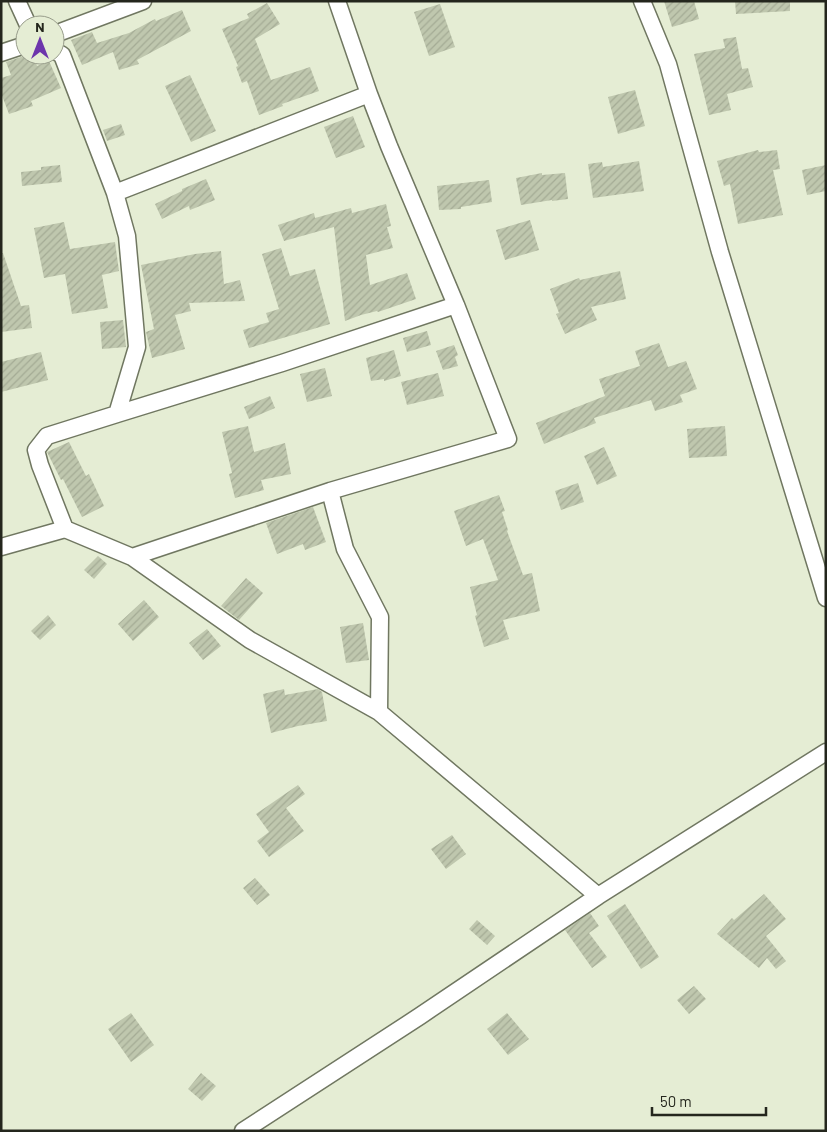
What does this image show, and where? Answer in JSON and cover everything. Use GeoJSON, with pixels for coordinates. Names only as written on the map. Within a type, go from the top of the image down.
{"type":"FeatureCollection","features":[{"type":"Feature","properties":{"kind":"street"},"geometry":{"type":"LineString","coordinates":[[17,1],[23,15]]}},
{"type":"Feature","properties":{"kind":"street"},"geometry":{"type":"LineString","coordinates":[[65,30],[143,1]]}},
{"type":"Feature","properties":{"kind":"street"},"geometry":{"type":"LineString","coordinates":[[132,557],[330,491],[508,439],[456,306],[389,146],[337,1]]}},
{"type":"Feature","properties":{"kind":"street"},"geometry":{"type":"LineString","coordinates":[[642,1],[668,64],[720,252],[826,598]]}},
{"type":"Feature","properties":{"kind":"street"},"geometry":{"type":"LineString","coordinates":[[1,53],[15,48]]}},
{"type":"Feature","properties":{"kind":"street"},"geometry":{"type":"LineString","coordinates":[[65,63],[116,193],[128,236],[136,347],[117,414]]}},
{"type":"Feature","properties":{"kind":"street"},"geometry":{"type":"LineString","coordinates":[[116,193],[369,94]]}},
{"type":"Feature","properties":{"kind":"street"},"geometry":{"type":"LineString","coordinates":[[65,529],[36,450],[47,436],[282,363],[456,306]]}},
{"type":"Feature","properties":{"kind":"street"},"geometry":{"type":"LineString","coordinates":[[330,491],[345,549],[380,617],[379,712]]}},
{"type":"Feature","properties":{"kind":"street"},"geometry":{"type":"LineString","coordinates":[[1,547],[65,529],[132,557],[250,640],[379,712],[598,896]]}},
{"type":"Feature","properties":{"kind":"street"},"geometry":{"type":"LineString","coordinates":[[243,1131],[420,1016],[598,896],[826,752]]}},
{"type":"Feature","properties":{"kind":"building"},"geometry":{"type":"Polygon","coordinates":[[[664,1],[694,1],[699,19],[672,27],[664,1]]]}},
{"type":"Feature","properties":{"kind":"building"},"geometry":{"type":"Polygon","coordinates":[[[735,1],[790,1],[790,11],[736,14],[735,1]]]}},
{"type":"Feature","properties":{"kind":"building"},"geometry":{"type":"Polygon","coordinates":[[[267,3],[280,24],[255,39],[271,80],[310,67],[319,91],[282,104],[283,106],[259,115],[247,81],[242,83],[236,67],[238,66],[222,29],[249,18],[247,14],[267,3]]]}},
{"type":"Feature","properties":{"kind":"building"},"geometry":{"type":"Polygon","coordinates":[[[440,4],[455,47],[429,56],[414,12],[440,4]]]}},
{"type":"Feature","properties":{"kind":"building"},"geometry":{"type":"Polygon","coordinates":[[[182,10],[191,31],[137,60],[139,64],[119,70],[113,52],[82,65],[71,40],[92,32],[97,43],[129,33],[155,19],[156,21],[182,10]]]}},
{"type":"Feature","properties":{"kind":"building"},"geometry":{"type":"Polygon","coordinates":[[[736,37],[742,69],[748,68],[753,87],[727,94],[731,110],[709,115],[694,54],[725,48],[723,39],[736,37]]]}},
{"type":"Feature","properties":{"kind":"building"},"geometry":{"type":"Polygon","coordinates":[[[15,59],[15,65],[51,65],[61,88],[31,101],[33,106],[9,114],[1,93],[1,78],[11,75],[6,62],[15,59]]]}},
{"type":"Feature","properties":{"kind":"building"},"geometry":{"type":"Polygon","coordinates":[[[190,75],[216,131],[191,142],[165,86],[190,75]]]}},
{"type":"Feature","properties":{"kind":"building"},"geometry":{"type":"Polygon","coordinates":[[[635,90],[645,126],[618,134],[608,97],[635,90]]]}},
{"type":"Feature","properties":{"kind":"building"},"geometry":{"type":"Polygon","coordinates":[[[353,116],[365,147],[336,158],[324,127],[353,116]]]}},
{"type":"Feature","properties":{"kind":"building"},"geometry":{"type":"Polygon","coordinates":[[[121,124],[125,135],[107,141],[103,130],[121,124]]]}},
{"type":"Feature","properties":{"kind":"building"},"geometry":{"type":"Polygon","coordinates":[[[758,150],[759,152],[777,150],[780,169],[773,170],[783,215],[738,224],[730,184],[724,186],[717,161],[758,150]]]}},
{"type":"Feature","properties":{"kind":"building"},"geometry":{"type":"Polygon","coordinates":[[[639,161],[644,191],[593,198],[588,164],[602,162],[603,167],[639,161]]]}},
{"type":"Feature","properties":{"kind":"building"},"geometry":{"type":"Polygon","coordinates":[[[60,165],[62,182],[22,186],[21,172],[41,170],[41,167],[60,165]]]}},
{"type":"Feature","properties":{"kind":"building"},"geometry":{"type":"Polygon","coordinates":[[[826,165],[826,191],[807,195],[802,170],[826,165]]]}},
{"type":"Feature","properties":{"kind":"building"},"geometry":{"type":"Polygon","coordinates":[[[542,173],[542,175],[565,173],[568,199],[521,205],[516,178],[542,173]]]}},
{"type":"Feature","properties":{"kind":"building"},"geometry":{"type":"Polygon","coordinates":[[[206,179],[215,200],[190,210],[189,206],[162,219],[155,204],[182,191],[182,189],[206,179]]]}},
{"type":"Feature","properties":{"kind":"building"},"geometry":{"type":"Polygon","coordinates":[[[489,180],[492,202],[461,207],[461,209],[439,210],[437,186],[489,180]]]}},
{"type":"Feature","properties":{"kind":"building"},"geometry":{"type":"Polygon","coordinates":[[[386,204],[391,226],[387,227],[393,248],[366,255],[370,285],[407,273],[416,299],[345,321],[334,227],[284,241],[278,225],[314,213],[315,218],[351,208],[352,213],[386,204]]]}},
{"type":"Feature","properties":{"kind":"building"},"geometry":{"type":"Polygon","coordinates":[[[530,220],[539,250],[505,260],[496,230],[530,220]]]}},
{"type":"Feature","properties":{"kind":"building"},"geometry":{"type":"Polygon","coordinates":[[[64,222],[70,249],[115,242],[119,271],[102,275],[108,308],[72,314],[65,274],[44,278],[34,228],[64,222]]]}},
{"type":"Feature","properties":{"kind":"building"},"geometry":{"type":"Polygon","coordinates":[[[281,248],[290,276],[315,269],[330,324],[249,348],[243,330],[269,322],[266,313],[279,309],[262,254],[281,248]]]}},
{"type":"Feature","properties":{"kind":"building"},"geometry":{"type":"Polygon","coordinates":[[[221,251],[224,284],[240,280],[245,301],[189,303],[191,311],[175,315],[185,349],[152,358],[146,332],[154,329],[141,265],[195,254],[221,251]]]}},
{"type":"Feature","properties":{"kind":"building"},"geometry":{"type":"Polygon","coordinates":[[[1,253],[3,253],[21,306],[29,305],[32,328],[1,332],[1,253]]]}},
{"type":"Feature","properties":{"kind":"building"},"geometry":{"type":"Polygon","coordinates":[[[620,271],[626,299],[591,307],[597,320],[565,334],[556,314],[559,313],[550,289],[579,278],[580,280],[620,271]]]}},
{"type":"Feature","properties":{"kind":"building"},"geometry":{"type":"Polygon","coordinates":[[[123,320],[126,347],[102,349],[100,322],[123,320]]]}},
{"type":"Feature","properties":{"kind":"building"},"geometry":{"type":"Polygon","coordinates":[[[427,331],[431,345],[407,352],[403,338],[427,331]]]}},
{"type":"Feature","properties":{"kind":"building"},"geometry":{"type":"Polygon","coordinates":[[[659,343],[668,367],[686,361],[697,389],[680,395],[683,402],[655,411],[651,400],[594,418],[596,423],[544,444],[536,423],[605,396],[599,379],[640,366],[635,351],[659,343]]]}},
{"type":"Feature","properties":{"kind":"building"},"geometry":{"type":"Polygon","coordinates":[[[454,345],[458,355],[455,357],[458,366],[443,370],[436,351],[454,345]]]}},
{"type":"Feature","properties":{"kind":"building"},"geometry":{"type":"Polygon","coordinates":[[[394,350],[401,376],[384,381],[384,379],[371,381],[366,358],[394,350]]]}},
{"type":"Feature","properties":{"kind":"building"},"geometry":{"type":"Polygon","coordinates":[[[41,352],[48,380],[1,392],[1,362],[41,352]]]}},
{"type":"Feature","properties":{"kind":"building"},"geometry":{"type":"Polygon","coordinates":[[[325,368],[332,396],[307,402],[300,374],[325,368]]]}},
{"type":"Feature","properties":{"kind":"building"},"geometry":{"type":"Polygon","coordinates":[[[438,373],[444,396],[407,405],[401,382],[438,373]]]}},
{"type":"Feature","properties":{"kind":"building"},"geometry":{"type":"Polygon","coordinates":[[[270,396],[275,408],[249,419],[244,407],[270,396]]]}},
{"type":"Feature","properties":{"kind":"building"},"geometry":{"type":"Polygon","coordinates":[[[248,426],[254,452],[285,443],[291,474],[261,480],[264,490],[235,498],[229,474],[232,473],[222,432],[248,426]]]}},
{"type":"Feature","properties":{"kind":"building"},"geometry":{"type":"Polygon","coordinates":[[[725,426],[727,456],[689,458],[687,429],[725,426]]]}},
{"type":"Feature","properties":{"kind":"building"},"geometry":{"type":"Polygon","coordinates":[[[69,442],[86,476],[89,474],[104,506],[82,517],[47,452],[69,442]]]}},
{"type":"Feature","properties":{"kind":"building"},"geometry":{"type":"Polygon","coordinates":[[[604,447],[617,476],[597,485],[584,456],[604,447]]]}},
{"type":"Feature","properties":{"kind":"building"},"geometry":{"type":"Polygon","coordinates":[[[578,483],[584,502],[561,510],[555,491],[578,483]]]}},
{"type":"Feature","properties":{"kind":"building"},"geometry":{"type":"Polygon","coordinates":[[[499,495],[505,511],[502,512],[507,531],[523,575],[532,573],[540,611],[503,620],[509,639],[484,647],[475,616],[477,615],[470,587],[498,580],[483,539],[466,546],[454,511],[499,495]]]}},
{"type":"Feature","properties":{"kind":"building"},"geometry":{"type":"Polygon","coordinates":[[[313,507],[326,542],[305,550],[303,544],[277,554],[266,523],[313,507]]]}},
{"type":"Feature","properties":{"kind":"building"},"geometry":{"type":"Polygon","coordinates":[[[98,556],[107,564],[94,579],[84,570],[98,556]]]}},
{"type":"Feature","properties":{"kind":"building"},"geometry":{"type":"Polygon","coordinates":[[[246,578],[263,593],[239,620],[221,606],[246,578]]]}},
{"type":"Feature","properties":{"kind":"building"},"geometry":{"type":"Polygon","coordinates":[[[144,600],[159,617],[133,641],[118,624],[144,600]]]}},
{"type":"Feature","properties":{"kind":"building"},"geometry":{"type":"Polygon","coordinates":[[[48,615],[56,625],[40,640],[31,631],[48,615]]]}},
{"type":"Feature","properties":{"kind":"building"},"geometry":{"type":"Polygon","coordinates":[[[363,623],[369,660],[346,663],[340,627],[363,623]]]}},
{"type":"Feature","properties":{"kind":"building"},"geometry":{"type":"Polygon","coordinates":[[[207,629],[221,646],[203,660],[189,643],[207,629]]]}},
{"type":"Feature","properties":{"kind":"building"},"geometry":{"type":"Polygon","coordinates":[[[284,689],[285,695],[318,689],[322,692],[327,721],[271,733],[263,694],[284,689]]]}},
{"type":"Feature","properties":{"kind":"building"},"geometry":{"type":"Polygon","coordinates":[[[298,785],[305,794],[286,808],[304,831],[269,857],[257,841],[269,832],[256,814],[298,785]]]}},
{"type":"Feature","properties":{"kind":"building"},"geometry":{"type":"Polygon","coordinates":[[[452,835],[466,854],[446,869],[431,849],[452,835]]]}},
{"type":"Feature","properties":{"kind":"building"},"geometry":{"type":"Polygon","coordinates":[[[255,878],[270,895],[257,905],[243,888],[255,878]]]}},
{"type":"Feature","properties":{"kind":"building"},"geometry":{"type":"Polygon","coordinates":[[[764,894],[786,919],[766,936],[786,961],[776,969],[767,958],[759,968],[717,934],[732,918],[734,920],[764,894]]]}},
{"type":"Feature","properties":{"kind":"building"},"geometry":{"type":"Polygon","coordinates":[[[625,904],[659,957],[641,969],[607,916],[625,904]]]}},
{"type":"Feature","properties":{"kind":"building"},"geometry":{"type":"Polygon","coordinates":[[[590,913],[599,926],[589,933],[607,957],[592,968],[565,930],[590,913]]]}},
{"type":"Feature","properties":{"kind":"building"},"geometry":{"type":"Polygon","coordinates":[[[477,920],[495,936],[487,945],[469,929],[477,920]]]}},
{"type":"Feature","properties":{"kind":"building"},"geometry":{"type":"Polygon","coordinates":[[[694,986],[706,999],[689,1014],[677,1000],[694,986]]]}},
{"type":"Feature","properties":{"kind":"building"},"geometry":{"type":"Polygon","coordinates":[[[131,1013],[154,1045],[131,1062],[108,1029],[131,1013]]]}},
{"type":"Feature","properties":{"kind":"building"},"geometry":{"type":"Polygon","coordinates":[[[507,1013],[529,1039],[508,1055],[487,1029],[507,1013]]]}},
{"type":"Feature","properties":{"kind":"building"},"geometry":{"type":"Polygon","coordinates":[[[201,1073],[216,1086],[202,1101],[188,1089],[201,1073]]]}}]}
